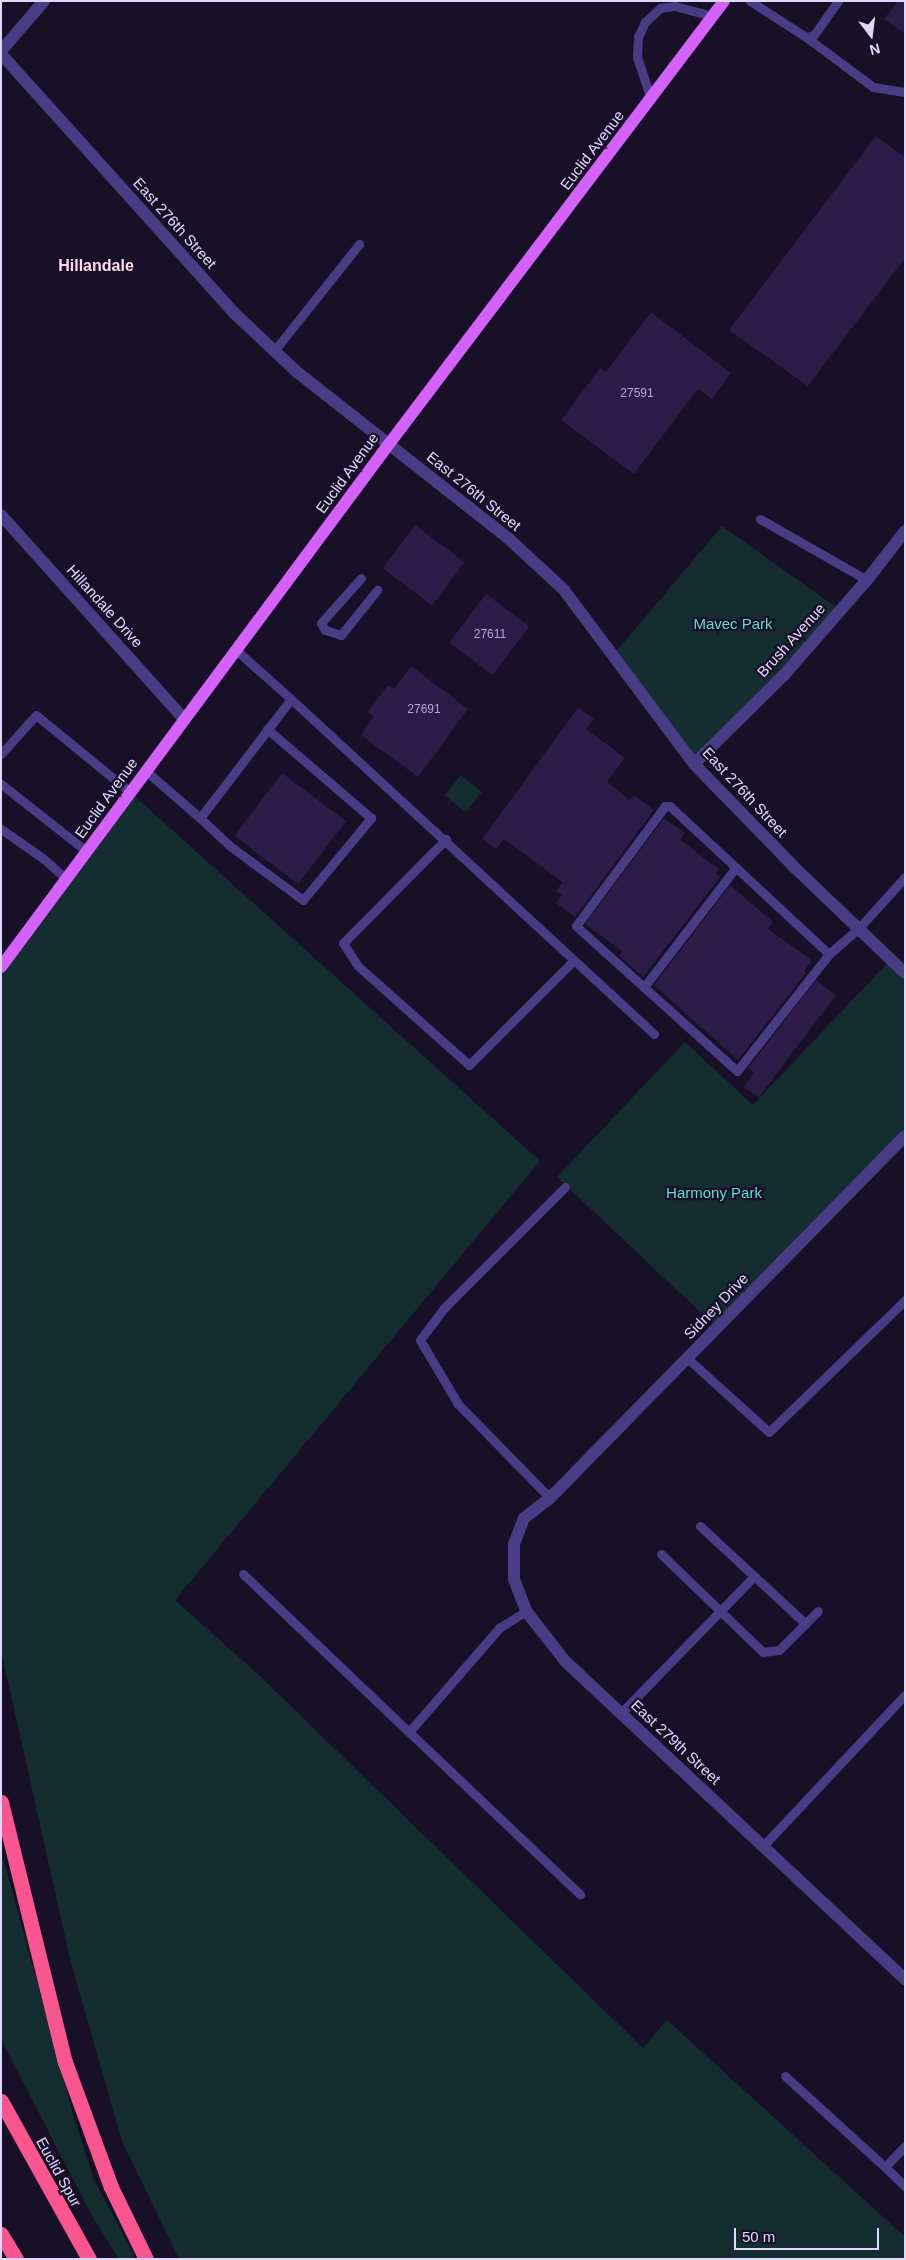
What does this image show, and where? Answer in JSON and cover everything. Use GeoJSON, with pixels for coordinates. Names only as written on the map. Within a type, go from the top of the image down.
{"type":"FeatureCollection","features":[{"type":"Feature","properties":{"kind":"highway"},"geometry":{"type":"LineString","coordinates":[[1,1802],[65,2062],[93,2143],[146,2259]]}},
{"type":"Feature","properties":{"kind":"highway","name":"Euclid Spur"},"geometry":{"type":"LineString","coordinates":[[1,2101],[88,2259]]}},
{"type":"Feature","properties":{"kind":"highway"},"geometry":{"type":"LineString","coordinates":[[1,2234],[16,2259]]}},
{"type":"Feature","properties":{"kind":"main road","name":"Euclid Avenue"},"geometry":{"type":"LineString","coordinates":[[1,967],[389,444],[724,1]]}},
{"type":"Feature","properties":{"kind":"street"},"geometry":{"type":"LineString","coordinates":[[1,53],[44,1]]}},
{"type":"Feature","properties":{"kind":"street","name":"East 276th Street"},"geometry":{"type":"LineString","coordinates":[[1,53],[234,313],[274,351],[530,556],[564,590],[694,764],[858,929],[905,973]]}},
{"type":"Feature","properties":{"kind":"street","name":"Hillandale Drive"},"geometry":{"type":"LineString","coordinates":[[2,518],[184,719]]}},
{"type":"Feature","properties":{"kind":"street","name":"Brush Avenue"},"geometry":{"type":"LineString","coordinates":[[694,764],[784,675],[867,580],[905,531]]}},
{"type":"Feature","properties":{"kind":"street","name":"Sidney Drive"},"geometry":{"type":"LineString","coordinates":[[550,1498],[905,1136]]}},
{"type":"Feature","properties":{"kind":"street","name":"East 279th Street"},"geometry":{"type":"LineString","coordinates":[[550,1498],[524,1518],[514,1544],[514,1579],[526,1611],[565,1661],[905,1979]]}},
{"type":"Feature","properties":{"kind":"lane"},"geometry":{"type":"LineString","coordinates":[[750,1],[806,37],[873,87],[905,92]]}},
{"type":"Feature","properties":{"kind":"lane"},"geometry":{"type":"LineString","coordinates":[[806,37],[814,35],[838,1]]}},
{"type":"Feature","properties":{"kind":"lane"},"geometry":{"type":"LineString","coordinates":[[650,99],[637,57],[638,36],[645,22],[660,8],[675,6],[713,16]]}},
{"type":"Feature","properties":{"kind":"lane"},"geometry":{"type":"LineString","coordinates":[[274,351],[359,244]]}},
{"type":"Feature","properties":{"kind":"lane"},"geometry":{"type":"LineString","coordinates":[[760,519],[867,580]]}},
{"type":"Feature","properties":{"kind":"lane"},"geometry":{"type":"LineString","coordinates":[[361,578],[321,623],[325,630],[341,635],[377,590]]}},
{"type":"Feature","properties":{"kind":"lane"},"geometry":{"type":"LineString","coordinates":[[236,650],[292,698],[446,839],[654,1034]]}},
{"type":"Feature","properties":{"kind":"lane"},"geometry":{"type":"LineString","coordinates":[[200,818],[292,698]]}},
{"type":"Feature","properties":{"kind":"lane"},"geometry":{"type":"LineString","coordinates":[[1,754],[36,715],[130,792]]}},
{"type":"Feature","properties":{"kind":"lane"},"geometry":{"type":"LineString","coordinates":[[146,771],[230,846],[303,900],[371,818],[268,729]]}},
{"type":"Feature","properties":{"kind":"lane"},"geometry":{"type":"LineString","coordinates":[[1,784],[86,851]]}},
{"type":"Feature","properties":{"kind":"lane"},"geometry":{"type":"LineString","coordinates":[[829,954],[670,806],[665,806],[576,926],[737,1071],[829,954],[858,929],[905,877]]}},
{"type":"Feature","properties":{"kind":"lane"},"geometry":{"type":"LineString","coordinates":[[1,829],[44,859],[66,879]]}},
{"type":"Feature","properties":{"kind":"lane"},"geometry":{"type":"LineString","coordinates":[[446,839],[343,943],[358,966],[469,1065],[574,960]]}},
{"type":"Feature","properties":{"kind":"lane"},"geometry":{"type":"LineString","coordinates":[[644,987],[736,867]]}},
{"type":"Feature","properties":{"kind":"lane"},"geometry":{"type":"LineString","coordinates":[[550,1498],[458,1404],[420,1340],[444,1308],[565,1187]]}},
{"type":"Feature","properties":{"kind":"lane"},"geometry":{"type":"LineString","coordinates":[[687,1358],[769,1432],[905,1300]]}},
{"type":"Feature","properties":{"kind":"lane"},"geometry":{"type":"LineString","coordinates":[[700,1526],[806,1624]]}},
{"type":"Feature","properties":{"kind":"lane"},"geometry":{"type":"LineString","coordinates":[[661,1554],[719,1612],[763,1652],[779,1650],[818,1611]]}},
{"type":"Feature","properties":{"kind":"lane"},"geometry":{"type":"LineString","coordinates":[[243,1574],[580,1894]]}},
{"type":"Feature","properties":{"kind":"lane"},"geometry":{"type":"LineString","coordinates":[[621,1713],[754,1576]]}},
{"type":"Feature","properties":{"kind":"lane"},"geometry":{"type":"LineString","coordinates":[[409,1732],[499,1628],[526,1611]]}},
{"type":"Feature","properties":{"kind":"lane"},"geometry":{"type":"LineString","coordinates":[[763,1846],[905,1695]]}},
{"type":"Feature","properties":{"kind":"lane"},"geometry":{"type":"LineString","coordinates":[[786,2076],[905,2186]]}},
{"type":"Feature","properties":{"kind":"lane"},"geometry":{"type":"LineString","coordinates":[[885,2167],[905,2146]]}},
{"type":"Feature","properties":{"kind":"green space","name":"Mavec Park"},"geometry":{"type":"Polygon","coordinates":[[[722,526],[840,610],[694,764],[614,654],[722,526]]]}},
{"type":"Feature","properties":{"kind":"green space"},"geometry":{"type":"Polygon","coordinates":[[[461,775],[482,792],[466,812],[445,795],[461,775]]]}},
{"type":"Feature","properties":{"kind":"green space"},"geometry":{"type":"Polygon","coordinates":[[[130,792],[540,1161],[175,1600],[261,1677],[643,2048],[667,2020],[905,2237],[905,2259],[179,2259],[122,2141],[71,1963],[1,1651],[1,967],[130,792]]]}},
{"type":"Feature","properties":{"kind":"green space","name":"Harmony Park"},"geometry":{"type":"Polygon","coordinates":[[[891,959],[905,973],[905,1136],[717,1328],[557,1177],[685,1042],[753,1105],[891,959]]]}},
{"type":"Feature","properties":{"kind":"green space"},"geometry":{"type":"Polygon","coordinates":[[[1,1850],[73,2114],[94,2180],[136,2259],[119,2259],[92,2216],[1,2039],[1,1850]]]}},
{"type":"Feature","properties":{"kind":"building"},"geometry":{"type":"Polygon","coordinates":[[[898,1],[905,1],[905,34],[884,19],[898,1]]]}},
{"type":"Feature","properties":{"kind":"building"},"geometry":{"type":"Polygon","coordinates":[[[876,136],[905,157],[905,258],[808,386],[729,330],[876,136]]]}},
{"type":"Feature","properties":{"kind":"building"},"geometry":{"type":"Polygon","coordinates":[[[651,312],[731,373],[712,399],[698,389],[634,474],[561,420],[600,368],[606,372],[651,312]]]}},
{"type":"Feature","properties":{"kind":"building"},"geometry":{"type":"Polygon","coordinates":[[[415,525],[465,562],[432,605],[383,568],[415,525]]]}},
{"type":"Feature","properties":{"kind":"building"},"geometry":{"type":"Polygon","coordinates":[[[486,594],[529,626],[492,675],[449,643],[486,594]]]}},
{"type":"Feature","properties":{"kind":"building"},"geometry":{"type":"Polygon","coordinates":[[[411,666],[468,709],[418,777],[361,735],[374,717],[368,712],[388,685],[394,689],[411,666]]]}},
{"type":"Feature","properties":{"kind":"building"},"geometry":{"type":"Polygon","coordinates":[[[578,708],[594,719],[586,729],[625,758],[607,782],[630,800],[634,795],[654,810],[575,917],[556,903],[562,895],[556,891],[563,882],[504,839],[496,849],[482,839],[578,708]]]}},
{"type":"Feature","properties":{"kind":"building"},"geometry":{"type":"Polygon","coordinates":[[[282,773],[346,821],[298,884],[234,836],[282,773]]]}},
{"type":"Feature","properties":{"kind":"building"},"geometry":{"type":"Polygon","coordinates":[[[664,818],[685,833],[680,840],[719,869],[716,873],[720,877],[643,977],[619,956],[622,951],[585,924],[664,818]]]}},
{"type":"Feature","properties":{"kind":"building"},"geometry":{"type":"Polygon","coordinates":[[[730,885],[773,922],[768,929],[812,960],[804,971],[806,973],[738,1060],[654,985],[730,885]]]}},
{"type":"Feature","properties":{"kind":"building"},"geometry":{"type":"Polygon","coordinates":[[[816,980],[836,995],[759,1097],[743,1087],[754,1072],[748,1068],[816,980]]]}},
{"type":"Feature","properties":{"kind":"district","name":"Hillandale"},"geometry":{"type":"Point","coordinates":[96,266]}}]}
